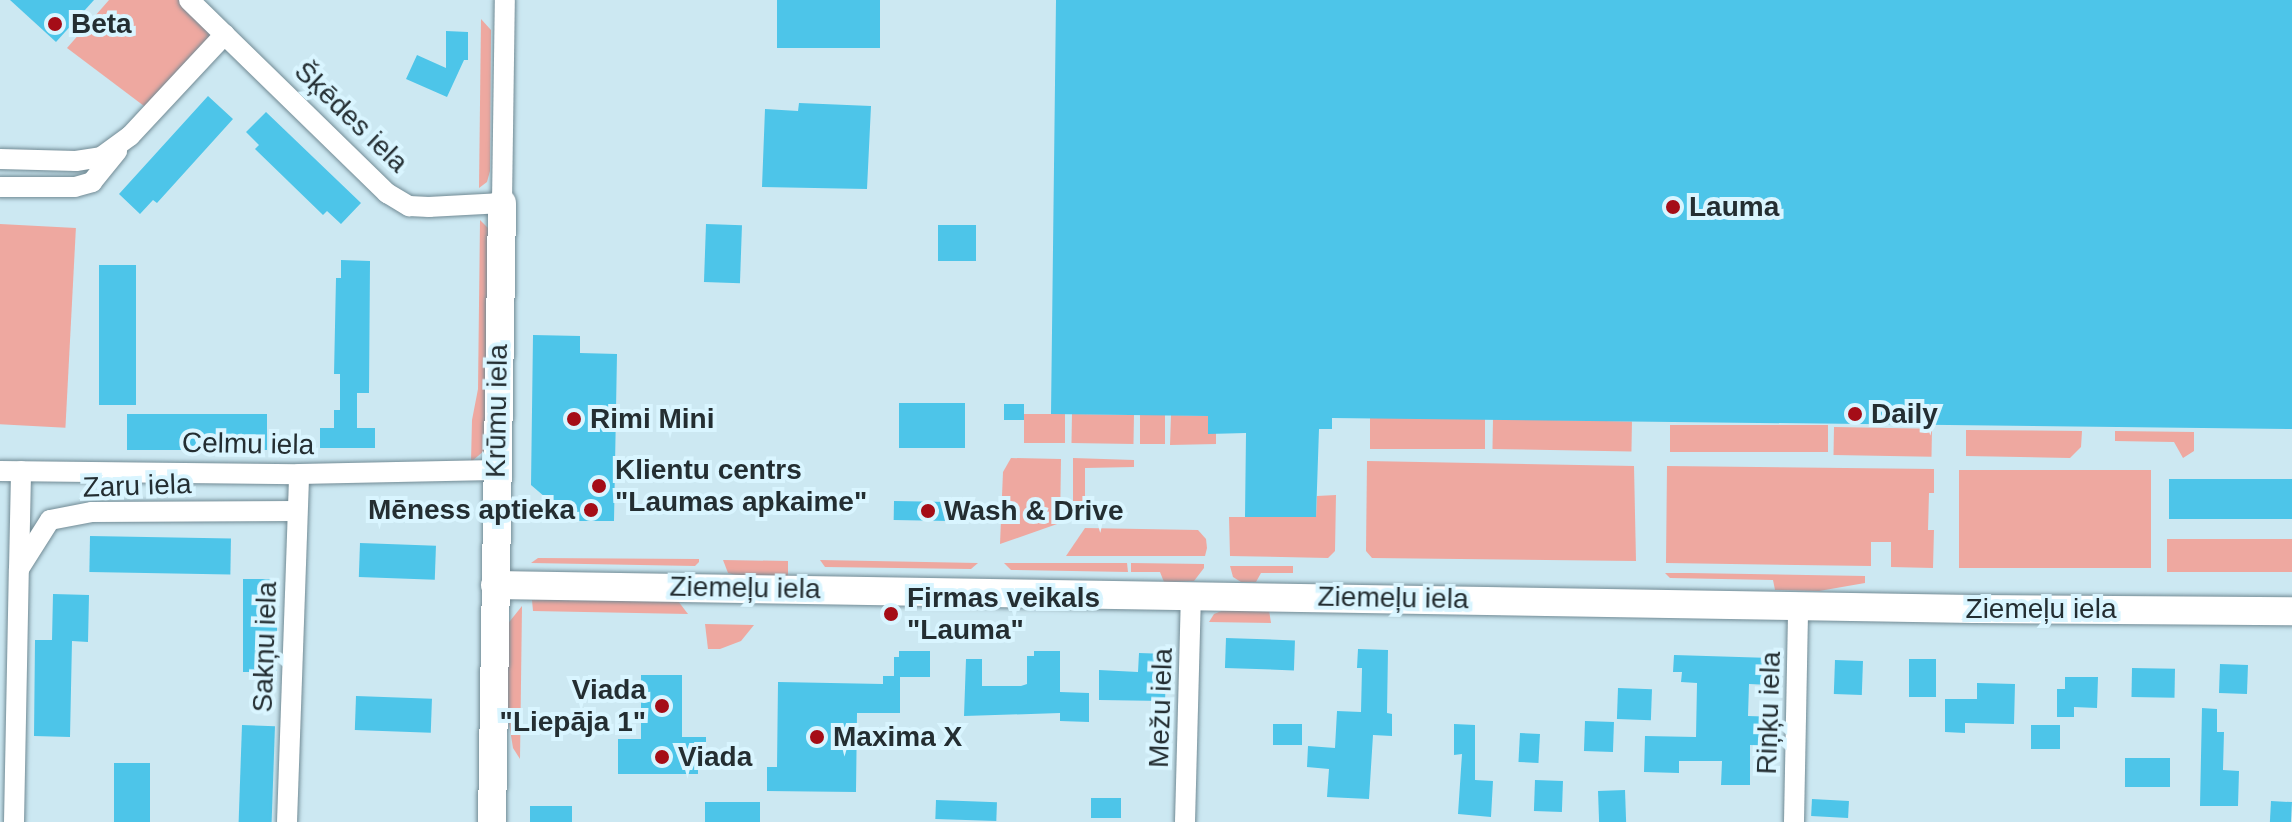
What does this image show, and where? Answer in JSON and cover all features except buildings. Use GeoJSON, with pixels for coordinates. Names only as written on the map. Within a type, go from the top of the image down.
{"type":"FeatureCollection","features":[{"type":"Feature","properties":{"kind":"street","name":"Šķēdes iela"},"geometry":{"type":"LineString","coordinates":[[189,0],[387,193],[409,206],[502,203]]}},
{"type":"Feature","properties":{"kind":"street","name":"Krūmu iela"},"geometry":{"type":"LineString","coordinates":[[492,822],[495,470],[505,0]]}},
{"type":"Feature","properties":{"kind":"street"},"geometry":{"type":"LineString","coordinates":[[0,187],[75,187],[92,182],[130,136],[225,34]]}},
{"type":"Feature","properties":{"kind":"street"},"geometry":{"type":"LineString","coordinates":[[0,159],[76,161],[101,157],[130,136]]}},
{"type":"Feature","properties":{"kind":"street","name":"Celmu iela"},"geometry":{"type":"LineString","coordinates":[[10,471],[299,474],[495,470]]}},
{"type":"Feature","properties":{"kind":"street"},"geometry":{"type":"LineString","coordinates":[[10,471],[19,569],[14,822]]}},
{"type":"Feature","properties":{"kind":"street","name":"Sakņu iela"},"geometry":{"type":"LineString","coordinates":[[287,822],[299,474]]}},
{"type":"Feature","properties":{"kind":"street","name":"Zaru iela"},"geometry":{"type":"LineString","coordinates":[[19,569],[50,520],[92,512],[297,511]]}},
{"type":"Feature","properties":{"kind":"street","name":"Ziemeļu iela"},"geometry":{"type":"LineString","coordinates":[[495,585],[2292,611]]}},
{"type":"Feature","properties":{"kind":"street","name":"Mežu iela"},"geometry":{"type":"LineString","coordinates":[[1185,822],[1191,596]]}},
{"type":"Feature","properties":{"kind":"street","name":"Riņķu iela"},"geometry":{"type":"LineString","coordinates":[[1794,822],[1798,605]]}},
{"type":"Feature","properties":{"kind":"shaded area"},"geometry":{"type":"Polygon","coordinates":[[[109,0],[189,0],[225,34],[152,112],[67,48],[109,0]]]}},
{"type":"Feature","properties":{"kind":"shaded area"},"geometry":{"type":"Polygon","coordinates":[[[481,19],[491,30],[490,171],[487,182],[479,188],[481,19]]]}},
{"type":"Feature","properties":{"kind":"shaded area"},"geometry":{"type":"Polygon","coordinates":[[[480,220],[488,228],[485,450],[471,462],[472,420],[478,389],[480,220]]]}},
{"type":"Feature","properties":{"kind":"shaded area"},"geometry":{"type":"Polygon","coordinates":[[[0,224],[76,228],[65,428],[0,424],[0,224]]]}},
{"type":"Feature","properties":{"kind":"shaded area"},"geometry":{"type":"Polygon","coordinates":[[[1024,414],[1065,414],[1065,443],[1024,443],[1024,414]]]}},
{"type":"Feature","properties":{"kind":"shaded area"},"geometry":{"type":"Polygon","coordinates":[[[1072,414],[1134,415],[1133,444],[1071,443],[1072,414]]]}},
{"type":"Feature","properties":{"kind":"shaded area"},"geometry":{"type":"Polygon","coordinates":[[[1140,415],[1165,415],[1165,444],[1140,444],[1140,415]]]}},
{"type":"Feature","properties":{"kind":"shaded area"},"geometry":{"type":"Polygon","coordinates":[[[1171,415],[1208,416],[1208,433],[1216,433],[1216,444],[1170,445],[1171,415]]]}},
{"type":"Feature","properties":{"kind":"shaded area"},"geometry":{"type":"Polygon","coordinates":[[[1370,418],[1485,418],[1485,449],[1370,449],[1370,418]]]}},
{"type":"Feature","properties":{"kind":"shaded area"},"geometry":{"type":"Polygon","coordinates":[[[1493,419],[1632,421],[1631,451],[1492,449],[1493,419]]]}},
{"type":"Feature","properties":{"kind":"shaded area"},"geometry":{"type":"Polygon","coordinates":[[[1670,425],[1828,425],[1828,452],[1670,452],[1670,425]]]}},
{"type":"Feature","properties":{"kind":"shaded area"},"geometry":{"type":"Polygon","coordinates":[[[1834,427],[1932,429],[1931,457],[1834,455],[1834,427]]]}},
{"type":"Feature","properties":{"kind":"shaded area"},"geometry":{"type":"Polygon","coordinates":[[[1966,430],[2082,431],[2081,447],[2070,458],[1966,456],[1966,430]]]}},
{"type":"Feature","properties":{"kind":"shaded area"},"geometry":{"type":"Polygon","coordinates":[[[2115,431],[2194,432],[2194,451],[2183,458],[2174,442],[2115,441],[2115,431]]]}},
{"type":"Feature","properties":{"kind":"shaded area"},"geometry":{"type":"Polygon","coordinates":[[[1011,458],[1061,459],[1060,523],[1000,544],[1003,472],[1011,458]]]}},
{"type":"Feature","properties":{"kind":"shaded area"},"geometry":{"type":"Polygon","coordinates":[[[1073,458],[1134,460],[1134,467],[1085,468],[1085,509],[1073,515],[1073,458]]]}},
{"type":"Feature","properties":{"kind":"shaded area"},"geometry":{"type":"Polygon","coordinates":[[[1367,461],[1634,466],[1636,561],[1372,558],[1366,551],[1367,461]]]}},
{"type":"Feature","properties":{"kind":"shaded area"},"geometry":{"type":"Polygon","coordinates":[[[1667,466],[1934,469],[1934,493],[1929,493],[1928,530],[1934,530],[1933,568],[1891,567],[1891,542],[1871,542],[1871,566],[1666,563],[1667,466]]]}},
{"type":"Feature","properties":{"kind":"shaded area"},"geometry":{"type":"Polygon","coordinates":[[[1959,470],[2151,470],[2151,568],[1959,568],[1959,470]]]}},
{"type":"Feature","properties":{"kind":"shaded area"},"geometry":{"type":"Polygon","coordinates":[[[1336,495],[1335,551],[1328,558],[1230,556],[1229,517],[1316,517],[1317,496],[1336,495]]]}},
{"type":"Feature","properties":{"kind":"shaded area"},"geometry":{"type":"Polygon","coordinates":[[[1085,528],[1198,530],[1206,539],[1207,548],[1205,556],[1066,556],[1085,528]]]}},
{"type":"Feature","properties":{"kind":"shaded area"},"geometry":{"type":"Polygon","coordinates":[[[2167,539],[2292,539],[2292,572],[2167,572],[2167,539]]]}},
{"type":"Feature","properties":{"kind":"shaded area"},"geometry":{"type":"Polygon","coordinates":[[[538,558],[699,559],[699,562],[695,566],[531,563],[538,558]]]}},
{"type":"Feature","properties":{"kind":"shaded area"},"geometry":{"type":"Polygon","coordinates":[[[723,560],[788,561],[788,576],[735,575],[728,573],[723,560]]]}},
{"type":"Feature","properties":{"kind":"shaded area"},"geometry":{"type":"Polygon","coordinates":[[[820,560],[978,563],[971,569],[825,567],[820,560]]]}},
{"type":"Feature","properties":{"kind":"shaded area"},"geometry":{"type":"Polygon","coordinates":[[[1004,563],[1127,563],[1128,572],[1011,570],[1004,563]]]}},
{"type":"Feature","properties":{"kind":"shaded area"},"geometry":{"type":"Polygon","coordinates":[[[1131,563],[1204,564],[1204,568],[1194,581],[1164,582],[1160,572],[1131,572],[1131,563]]]}},
{"type":"Feature","properties":{"kind":"shaded area"},"geometry":{"type":"Polygon","coordinates":[[[1230,566],[1293,566],[1293,573],[1261,573],[1256,582],[1241,582],[1233,577],[1230,566]]]}},
{"type":"Feature","properties":{"kind":"shaded area"},"geometry":{"type":"Polygon","coordinates":[[[1665,573],[1865,576],[1865,583],[1819,591],[1775,590],[1773,580],[1670,578],[1665,573]]]}},
{"type":"Feature","properties":{"kind":"shaded area"},"geometry":{"type":"Polygon","coordinates":[[[532,600],[678,601],[688,614],[533,611],[532,600]]]}},
{"type":"Feature","properties":{"kind":"shaded area"},"geometry":{"type":"Polygon","coordinates":[[[522,606],[520,759],[513,748],[504,692],[506,626],[522,606]]]}},
{"type":"Feature","properties":{"kind":"shaded area"},"geometry":{"type":"Polygon","coordinates":[[[1226,609],[1269,610],[1271,623],[1209,622],[1214,614],[1226,609]]]}},
{"type":"Feature","properties":{"kind":"shaded area"},"geometry":{"type":"Polygon","coordinates":[[[705,624],[754,625],[741,641],[720,649],[708,649],[705,624]]]}},
{"type":"Feature","properties":{"kind":"place","name":"Beta"},"geometry":{"type":"Point","coordinates":[55,24]}},
{"type":"Feature","properties":{"kind":"place","name":"Lauma"},"geometry":{"type":"Point","coordinates":[1673,207]}},
{"type":"Feature","properties":{"kind":"place","name":"Daily"},"geometry":{"type":"Point","coordinates":[1855,414]}},
{"type":"Feature","properties":{"kind":"place","name":"Rimi Mini"},"geometry":{"type":"Point","coordinates":[574,419]}},
{"type":"Feature","properties":{"kind":"place","name":"Klientu centrs \"Laumas apkaime\""},"geometry":{"type":"Point","coordinates":[599,486]}},
{"type":"Feature","properties":{"kind":"place","name":"Mēness aptieka"},"geometry":{"type":"Point","coordinates":[591,510]}},
{"type":"Feature","properties":{"kind":"place","name":"Wash & Drive"},"geometry":{"type":"Point","coordinates":[928,511]}},
{"type":"Feature","properties":{"kind":"place","name":"Firmas veikals \"Lauma\""},"geometry":{"type":"Point","coordinates":[891,614]}},
{"type":"Feature","properties":{"kind":"place","name":"Viada \"Liepāja 1\""},"geometry":{"type":"Point","coordinates":[662,706]}},
{"type":"Feature","properties":{"kind":"place","name":"Maxima X"},"geometry":{"type":"Point","coordinates":[817,737]}},
{"type":"Feature","properties":{"kind":"place","name":"Viada"},"geometry":{"type":"Point","coordinates":[662,757]}}]}
